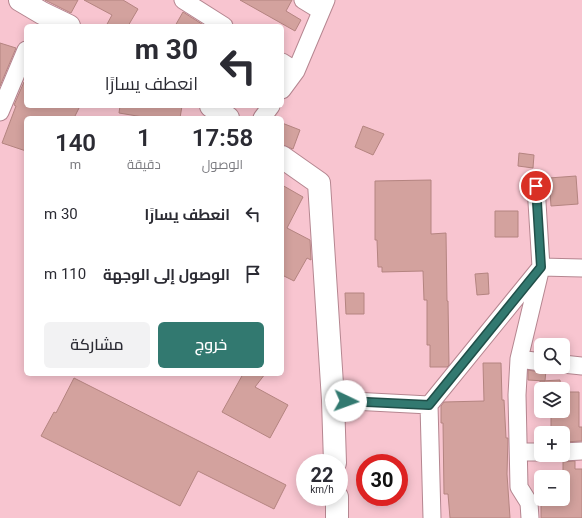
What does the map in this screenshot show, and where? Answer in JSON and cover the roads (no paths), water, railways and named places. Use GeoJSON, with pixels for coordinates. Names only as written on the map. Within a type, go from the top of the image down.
{"type":"FeatureCollection","features":[{"type":"Feature","properties":{"kind":"street"},"geometry":{"type":"LineString","coordinates":[[183,0],[221,24]]}},
{"type":"Feature","properties":{"kind":"street"},"geometry":{"type":"LineString","coordinates":[[284,83],[289,67],[323,6],[303,0]]}},
{"type":"Feature","properties":{"kind":"street"},"geometry":{"type":"LineString","coordinates":[[33,9],[65,24]]}},
{"type":"Feature","properties":{"kind":"street"},"geometry":{"type":"LineString","coordinates":[[0,112],[24,55]]}},
{"type":"Feature","properties":{"kind":"street"},"geometry":{"type":"LineString","coordinates":[[214,108],[225,116]]}},
{"type":"Feature","properties":{"kind":"street"},"geometry":{"type":"LineString","coordinates":[[284,158],[319,183],[333,400],[335,454]]}},
{"type":"Feature","properties":{"kind":"street"},"geometry":{"type":"LineString","coordinates":[[530,518],[529,504],[519,487],[520,452],[518,395],[519,359],[541,267],[536,186]]}},
{"type":"Feature","properties":{"kind":"street"},"geometry":{"type":"LineString","coordinates":[[541,267],[582,268]]}},
{"type":"Feature","properties":{"kind":"street"},"geometry":{"type":"LineString","coordinates":[[432,518],[429,405],[541,267]]}},
{"type":"Feature","properties":{"kind":"street"},"geometry":{"type":"LineString","coordinates":[[519,359],[534,361]]}},
{"type":"Feature","properties":{"kind":"street"},"geometry":{"type":"LineString","coordinates":[[570,365],[582,366]]}},
{"type":"Feature","properties":{"kind":"street"},"geometry":{"type":"LineString","coordinates":[[333,400],[429,405]]}},
{"type":"Feature","properties":{"kind":"street"},"geometry":{"type":"LineString","coordinates":[[520,452],[534,452]]}},
{"type":"Feature","properties":{"kind":"street"},"geometry":{"type":"LineString","coordinates":[[570,452],[582,452]]}},
{"type":"Feature","properties":{"kind":"street"},"geometry":{"type":"LineString","coordinates":[[337,506],[338,518]]}}]}
